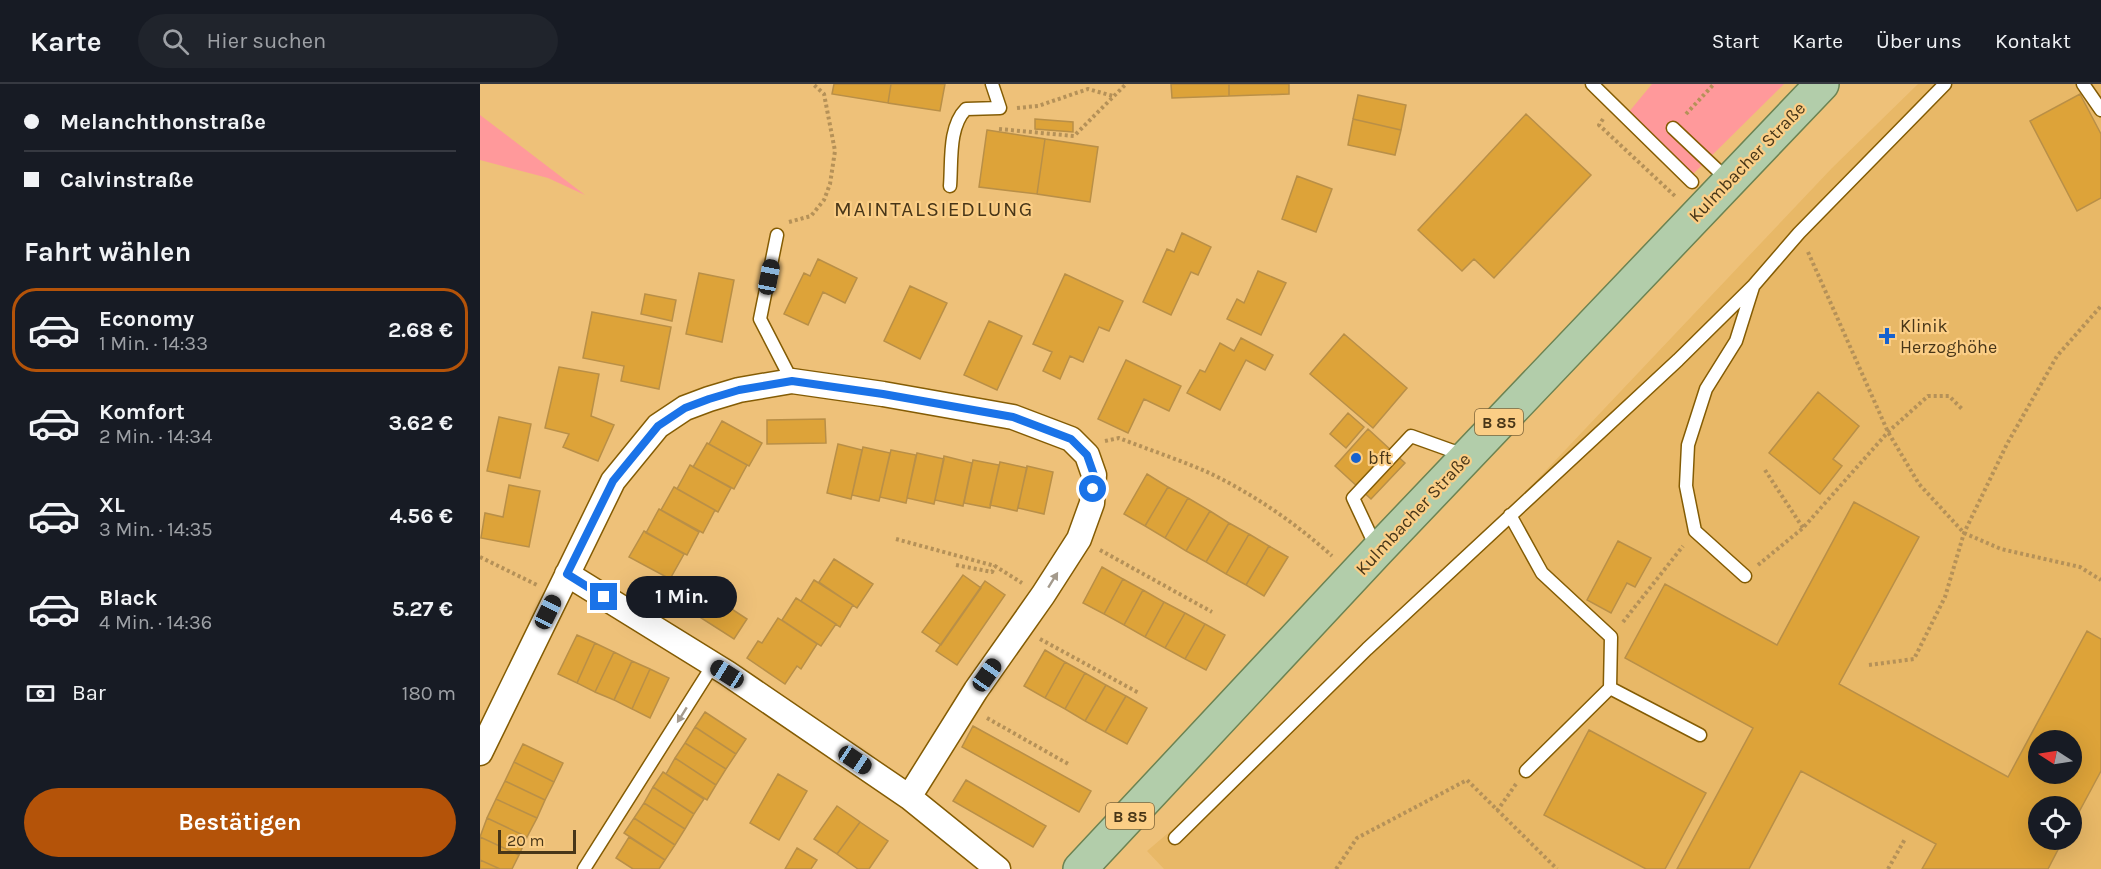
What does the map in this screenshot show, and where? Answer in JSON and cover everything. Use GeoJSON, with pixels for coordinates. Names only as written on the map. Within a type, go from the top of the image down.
{"type":"FeatureCollection","features":[{"type":"Feature","properties":{"kind":"main road","name":"Kulmbacher Straße"},"geometry":{"type":"LineString","coordinates":[[1080,869],[1378,550],[1822,84]]}},
{"type":"Feature","properties":{"kind":"street"},"geometry":{"type":"LineString","coordinates":[[480,753],[613,481],[658,426],[685,408],[709,399],[739,390],[792,381],[1013,417],[1071,439],[1087,455],[1094,475],[1092,503],[1079,539],[966,707],[909,797]]}},
{"type":"Feature","properties":{"kind":"street"},"geometry":{"type":"LineString","coordinates":[[562,584],[713,665],[909,797],[998,869]]}},
{"type":"Feature","properties":{"kind":"lane"},"geometry":{"type":"LineString","coordinates":[[950,186],[954,136],[960,115],[966,109],[1000,108],[992,84]]}},
{"type":"Feature","properties":{"kind":"lane"},"geometry":{"type":"LineString","coordinates":[[1592,84],[1692,182]]}},
{"type":"Feature","properties":{"kind":"lane"},"geometry":{"type":"LineString","coordinates":[[1175,838],[1367,649],[1670,368],[1754,285],[1799,233],[1945,84]]}},
{"type":"Feature","properties":{"kind":"lane"},"geometry":{"type":"LineString","coordinates":[[2083,84],[2101,110]]}},
{"type":"Feature","properties":{"kind":"lane"},"geometry":{"type":"LineString","coordinates":[[1673,128],[1729,181]]}},
{"type":"Feature","properties":{"kind":"lane"},"geometry":{"type":"LineString","coordinates":[[777,234],[760,319],[792,381]]}},
{"type":"Feature","properties":{"kind":"lane"},"geometry":{"type":"LineString","coordinates":[[1745,576],[1695,531],[1686,486],[1688,445],[1706,389],[1736,341],[1754,285]]}},
{"type":"Feature","properties":{"kind":"lane"},"geometry":{"type":"LineString","coordinates":[[1378,550],[1353,498],[1404,443],[1411,436],[1468,456]]}},
{"type":"Feature","properties":{"kind":"lane"},"geometry":{"type":"LineString","coordinates":[[1510,515],[1542,573],[1611,637],[1610,688],[1526,771]]}},
{"type":"Feature","properties":{"kind":"lane"},"geometry":{"type":"LineString","coordinates":[[584,869],[713,665]]}},
{"type":"Feature","properties":{"kind":"lane"},"geometry":{"type":"LineString","coordinates":[[1610,688],[1700,735]]}},
{"type":"Feature","properties":{"kind":"path"},"geometry":{"type":"LineString","coordinates":[[777,234],[788,222],[810,216],[824,200],[830,184],[835,151],[824,94],[813,84]]}},
{"type":"Feature","properties":{"kind":"path"},"geometry":{"type":"LineString","coordinates":[[993,130],[1004,129],[1074,136],[1126,84]]}},
{"type":"Feature","properties":{"kind":"path"},"geometry":{"type":"LineString","coordinates":[[1673,128],[1714,84]]}},
{"type":"Feature","properties":{"kind":"path"},"geometry":{"type":"LineString","coordinates":[[1004,129],[1000,108],[1038,106],[1088,89],[1114,96]]}},
{"type":"Feature","properties":{"kind":"path"},"geometry":{"type":"LineString","coordinates":[[1799,233],[1888,432],[1919,484],[1964,533],[2001,549],[2080,567],[2101,580]]}},
{"type":"Feature","properties":{"kind":"path"},"geometry":{"type":"LineString","coordinates":[[1869,665],[1914,659],[1945,597],[1964,533],[2007,444],[2057,356],[2101,306]]}},
{"type":"Feature","properties":{"kind":"path"},"geometry":{"type":"LineString","coordinates":[[1745,576],[1803,528],[1888,432],[1928,396],[1949,396],[1963,410]]}},
{"type":"Feature","properties":{"kind":"path"},"geometry":{"type":"LineString","coordinates":[[1078,447],[1119,438],[1204,471],[1228,482],[1305,532],[1335,560]]}},
{"type":"Feature","properties":{"kind":"path"},"geometry":{"type":"LineString","coordinates":[[1765,470],[1803,528]]}},
{"type":"Feature","properties":{"kind":"path"},"geometry":{"type":"LineString","coordinates":[[1611,637],[1695,531]]}},
{"type":"Feature","properties":{"kind":"path"},"geometry":{"type":"LineString","coordinates":[[897,539],[995,566],[1026,586]]}},
{"type":"Feature","properties":{"kind":"path"},"geometry":{"type":"LineString","coordinates":[[1079,539],[1212,612]]}},
{"type":"Feature","properties":{"kind":"path"},"geometry":{"type":"LineString","coordinates":[[480,557],[562,584]]}},
{"type":"Feature","properties":{"kind":"path"},"geometry":{"type":"LineString","coordinates":[[956,565],[992,572],[995,566]]}},
{"type":"Feature","properties":{"kind":"path"},"geometry":{"type":"LineString","coordinates":[[1020,628],[1139,693]]}},
{"type":"Feature","properties":{"kind":"path"},"geometry":{"type":"LineString","coordinates":[[966,707],[1070,765]]}},
{"type":"Feature","properties":{"kind":"path"},"geometry":{"type":"LineString","coordinates":[[1497,811],[1526,771]]}},
{"type":"Feature","properties":{"kind":"path"},"geometry":{"type":"LineString","coordinates":[[1336,869],[1357,838],[1467,780],[1557,869]]}},
{"type":"Feature","properties":{"kind":"path"},"geometry":{"type":"LineString","coordinates":[[1888,869],[1905,839]]}},
{"type":"Feature","properties":{"kind":"shaded area"},"geometry":{"type":"Polygon","coordinates":[[[1652,84],[1784,84],[1692,175],[1628,113],[1652,84]]]}},
{"type":"Feature","properties":{"kind":"shaded area","name":"Klinik Herzoghöhe"},"geometry":{"type":"Polygon","coordinates":[[[1918,84],[2101,84],[2101,869],[1164,869],[1147,851],[1227,783],[1515,503],[1832,168],[1918,84]]]}},
{"type":"Feature","properties":{"kind":"shaded area"},"geometry":{"type":"Polygon","coordinates":[[[480,115],[585,195],[548,178],[480,160],[480,115]]]}},
{"type":"Feature","properties":{"kind":"building"},"geometry":{"type":"Polygon","coordinates":[[[834,84],[891,84],[888,103],[832,94],[834,84]]]}},
{"type":"Feature","properties":{"kind":"building"},"geometry":{"type":"Polygon","coordinates":[[[891,84],[945,84],[940,111],[888,103],[891,84]]]}},
{"type":"Feature","properties":{"kind":"building"},"geometry":{"type":"Polygon","coordinates":[[[1171,84],[1229,84],[1229,96],[1172,98],[1171,84]]]}},
{"type":"Feature","properties":{"kind":"building"},"geometry":{"type":"Polygon","coordinates":[[[1229,84],[1289,84],[1289,94],[1229,96],[1229,84]]]}},
{"type":"Feature","properties":{"kind":"building"},"geometry":{"type":"Polygon","coordinates":[[[2080,94],[2101,134],[2101,198],[2077,211],[2030,121],[2080,94]]]}},
{"type":"Feature","properties":{"kind":"building"},"geometry":{"type":"Polygon","coordinates":[[[1358,95],[1406,105],[1401,130],[1353,119],[1358,95]]]}},
{"type":"Feature","properties":{"kind":"building"},"geometry":{"type":"Polygon","coordinates":[[[1526,114],[1591,175],[1494,278],[1474,259],[1462,271],[1418,230],[1526,114]]]}},
{"type":"Feature","properties":{"kind":"building"},"geometry":{"type":"Polygon","coordinates":[[[1035,119],[1073,122],[1073,132],[1035,129],[1035,119]]]}},
{"type":"Feature","properties":{"kind":"building"},"geometry":{"type":"Polygon","coordinates":[[[1353,119],[1401,130],[1395,155],[1348,145],[1353,119]]]}},
{"type":"Feature","properties":{"kind":"building"},"geometry":{"type":"Polygon","coordinates":[[[987,130],[1045,139],[1037,194],[979,187],[987,130]]]}},
{"type":"Feature","properties":{"kind":"building"},"geometry":{"type":"Polygon","coordinates":[[[1045,139],[1098,147],[1090,202],[1037,194],[1045,139]]]}},
{"type":"Feature","properties":{"kind":"building"},"geometry":{"type":"Polygon","coordinates":[[[1297,176],[1332,189],[1316,232],[1282,219],[1297,176]]]}},
{"type":"Feature","properties":{"kind":"building"},"geometry":{"type":"Polygon","coordinates":[[[1182,233],[1211,247],[1198,275],[1191,272],[1171,315],[1143,302],[1167,249],[1174,252],[1182,233]]]}},
{"type":"Feature","properties":{"kind":"building"},"geometry":{"type":"Polygon","coordinates":[[[818,259],[857,278],[845,303],[823,292],[808,325],[784,314],[804,273],[810,276],[818,259]]]}},
{"type":"Feature","properties":{"kind":"building"},"geometry":{"type":"Polygon","coordinates":[[[1258,271],[1286,283],[1261,335],[1227,319],[1237,299],[1244,303],[1258,271]]]}},
{"type":"Feature","properties":{"kind":"building"},"geometry":{"type":"Polygon","coordinates":[[[699,273],[734,280],[722,342],[686,334],[699,273]]]}},
{"type":"Feature","properties":{"kind":"building"},"geometry":{"type":"Polygon","coordinates":[[[1065,274],[1123,301],[1109,331],[1099,327],[1083,362],[1070,356],[1060,379],[1043,371],[1052,352],[1033,344],[1065,274]]]}},
{"type":"Feature","properties":{"kind":"building"},"geometry":{"type":"Polygon","coordinates":[[[910,286],[947,303],[920,359],[884,341],[910,286]]]}},
{"type":"Feature","properties":{"kind":"building"},"geometry":{"type":"Polygon","coordinates":[[[645,294],[676,300],[672,321],[641,314],[645,294]]]}},
{"type":"Feature","properties":{"kind":"building"},"geometry":{"type":"Polygon","coordinates":[[[592,312],[671,327],[659,389],[621,381],[624,366],[583,358],[592,312]]]}},
{"type":"Feature","properties":{"kind":"building"},"geometry":{"type":"Polygon","coordinates":[[[989,321],[1022,336],[997,390],[964,375],[989,321]]]}},
{"type":"Feature","properties":{"kind":"building"},"geometry":{"type":"Polygon","coordinates":[[[1344,334],[1407,388],[1373,428],[1310,374],[1344,334]]]}},
{"type":"Feature","properties":{"kind":"building"},"geometry":{"type":"Polygon","coordinates":[[[1241,338],[1273,355],[1265,370],[1246,360],[1220,410],[1187,393],[1200,370],[1205,372],[1220,343],[1234,351],[1241,338]]]}},
{"type":"Feature","properties":{"kind":"building"},"geometry":{"type":"Polygon","coordinates":[[[1126,360],[1181,386],[1169,411],[1144,399],[1128,433],[1098,419],[1126,360]]]}},
{"type":"Feature","properties":{"kind":"building"},"geometry":{"type":"Polygon","coordinates":[[[559,367],[599,374],[591,416],[614,425],[598,461],[563,447],[569,434],[545,428],[559,367]]]}},
{"type":"Feature","properties":{"kind":"building"},"geometry":{"type":"Polygon","coordinates":[[[1818,392],[1859,426],[1833,459],[1842,466],[1820,494],[1769,453],[1818,392]]]}},
{"type":"Feature","properties":{"kind":"building"},"geometry":{"type":"Polygon","coordinates":[[[1348,413],[1364,427],[1346,448],[1330,434],[1348,413]]]}},
{"type":"Feature","properties":{"kind":"building"},"geometry":{"type":"Polygon","coordinates":[[[499,417],[531,424],[520,478],[487,471],[499,417]]]}},
{"type":"Feature","properties":{"kind":"building"},"geometry":{"type":"Polygon","coordinates":[[[825,419],[826,443],[767,444],[767,420],[825,419]]]}},
{"type":"Feature","properties":{"kind":"building"},"geometry":{"type":"Polygon","coordinates":[[[722,421],[762,443],[749,466],[709,444],[722,421]]]}},
{"type":"Feature","properties":{"kind":"building"},"geometry":{"type":"Polygon","coordinates":[[[1368,429],[1405,463],[1371,499],[1335,466],[1368,429]]]}},
{"type":"Feature","properties":{"kind":"building"},"geometry":{"type":"Polygon","coordinates":[[[707,443],[747,465],[734,489],[693,467],[707,443]]]}},
{"type":"Feature","properties":{"kind":"building"},"geometry":{"type":"Polygon","coordinates":[[[838,444],[862,450],[851,499],[827,493],[838,444]]]}},
{"type":"Feature","properties":{"kind":"building"},"geometry":{"type":"Polygon","coordinates":[[[863,447],[890,453],[879,501],[852,495],[863,447]]]}},
{"type":"Feature","properties":{"kind":"building"},"geometry":{"type":"Polygon","coordinates":[[[891,450],[916,455],[906,503],[880,497],[891,450]]]}},
{"type":"Feature","properties":{"kind":"building"},"geometry":{"type":"Polygon","coordinates":[[[917,453],[944,459],[934,504],[907,498],[917,453]]]}},
{"type":"Feature","properties":{"kind":"building"},"geometry":{"type":"Polygon","coordinates":[[[944,456],[972,463],[963,506],[935,500],[944,456]]]}},
{"type":"Feature","properties":{"kind":"building"},"geometry":{"type":"Polygon","coordinates":[[[973,460],[999,465],[990,508],[964,503],[973,460]]]}},
{"type":"Feature","properties":{"kind":"building"},"geometry":{"type":"Polygon","coordinates":[[[1000,462],[1027,468],[1017,511],[990,505],[1000,462]]]}},
{"type":"Feature","properties":{"kind":"building"},"geometry":{"type":"Polygon","coordinates":[[[690,465],[731,488],[718,512],[677,489],[690,465]]]}},
{"type":"Feature","properties":{"kind":"building"},"geometry":{"type":"Polygon","coordinates":[[[1027,466],[1053,472],[1044,514],[1018,508],[1027,466]]]}},
{"type":"Feature","properties":{"kind":"building"},"geometry":{"type":"Polygon","coordinates":[[[1147,474],[1168,487],[1145,526],[1124,514],[1147,474]]]}},
{"type":"Feature","properties":{"kind":"building"},"geometry":{"type":"Polygon","coordinates":[[[509,485],[540,491],[529,547],[481,538],[485,513],[503,517],[509,485]]]}},
{"type":"Feature","properties":{"kind":"building"},"geometry":{"type":"Polygon","coordinates":[[[674,487],[715,510],[703,533],[661,510],[674,487]]]}},
{"type":"Feature","properties":{"kind":"building"},"geometry":{"type":"Polygon","coordinates":[[[1168,487],[1188,498],[1165,538],[1145,526],[1168,487]]]}},
{"type":"Feature","properties":{"kind":"building"},"geometry":{"type":"Polygon","coordinates":[[[1188,498],[1210,511],[1186,551],[1165,538],[1188,498]]]}},
{"type":"Feature","properties":{"kind":"building"},"geometry":{"type":"Polygon","coordinates":[[[1854,502],[1919,537],[1839,684],[2008,777],[2028,740],[2028,784],[2082,784],[2082,730],[2033,730],[2087,631],[2101,639],[2101,771],[2082,806],[2082,796],[2028,796],[2028,850],[2058,850],[2048,869],[1922,869],[1936,844],[1801,771],[1749,869],[1677,869],[1753,728],[1625,658],[1665,584],[1777,645],[1854,502]]]}},
{"type":"Feature","properties":{"kind":"building"},"geometry":{"type":"Polygon","coordinates":[[[659,509],[699,532],[687,555],[646,533],[659,509]]]}},
{"type":"Feature","properties":{"kind":"building"},"geometry":{"type":"Polygon","coordinates":[[[1210,511],[1229,523],[1206,562],[1186,551],[1210,511]]]}},
{"type":"Feature","properties":{"kind":"building"},"geometry":{"type":"Polygon","coordinates":[[[1229,523],[1249,534],[1226,574],[1206,562],[1229,523]]]}},
{"type":"Feature","properties":{"kind":"building"},"geometry":{"type":"Polygon","coordinates":[[[644,531],[684,554],[670,579],[629,557],[644,531]]]}},
{"type":"Feature","properties":{"kind":"building"},"geometry":{"type":"Polygon","coordinates":[[[1249,534],[1269,546],[1246,585],[1226,574],[1249,534]]]}},
{"type":"Feature","properties":{"kind":"building"},"geometry":{"type":"Polygon","coordinates":[[[1618,541],[1651,558],[1635,587],[1627,583],[1611,613],[1587,600],[1618,541]]]}},
{"type":"Feature","properties":{"kind":"building"},"geometry":{"type":"Polygon","coordinates":[[[1269,546],[1288,557],[1264,596],[1246,585],[1269,546]]]}},
{"type":"Feature","properties":{"kind":"building"},"geometry":{"type":"Polygon","coordinates":[[[834,559],[873,584],[857,608],[819,582],[834,559]]]}},
{"type":"Feature","properties":{"kind":"building"},"geometry":{"type":"Polygon","coordinates":[[[1102,567],[1123,579],[1104,614],[1083,603],[1102,567]]]}},
{"type":"Feature","properties":{"kind":"building"},"geometry":{"type":"Polygon","coordinates":[[[963,575],[981,588],[941,645],[922,632],[963,575]]]}},
{"type":"Feature","properties":{"kind":"building"},"geometry":{"type":"Polygon","coordinates":[[[686,579],[747,619],[734,639],[673,600],[686,579]]]}},
{"type":"Feature","properties":{"kind":"building"},"geometry":{"type":"Polygon","coordinates":[[[1123,579],[1143,590],[1124,625],[1104,614],[1123,579]]]}},
{"type":"Feature","properties":{"kind":"building"},"geometry":{"type":"Polygon","coordinates":[[[814,580],[853,605],[840,627],[801,601],[814,580]]]}},
{"type":"Feature","properties":{"kind":"building"},"geometry":{"type":"Polygon","coordinates":[[[985,581],[1005,595],[957,665],[936,651],[985,581]]]}},
{"type":"Feature","properties":{"kind":"building"},"geometry":{"type":"Polygon","coordinates":[[[1143,590],[1164,602],[1145,637],[1124,625],[1143,590]]]}},
{"type":"Feature","properties":{"kind":"building"},"geometry":{"type":"Polygon","coordinates":[[[796,598],[836,624],[821,646],[782,620],[796,598]]]}},
{"type":"Feature","properties":{"kind":"building"},"geometry":{"type":"Polygon","coordinates":[[[1164,602],[1185,613],[1165,648],[1145,637],[1164,602]]]}},
{"type":"Feature","properties":{"kind":"building"},"geometry":{"type":"Polygon","coordinates":[[[1185,613],[1205,624],[1185,659],[1165,648],[1185,613]]]}},
{"type":"Feature","properties":{"kind":"building"},"geometry":{"type":"Polygon","coordinates":[[[778,618],[817,644],[801,669],[797,666],[785,684],[747,658],[758,641],[762,643],[778,618]]]}},
{"type":"Feature","properties":{"kind":"building"},"geometry":{"type":"Polygon","coordinates":[[[1205,624],[1225,635],[1206,670],[1185,659],[1205,624]]]}},
{"type":"Feature","properties":{"kind":"building"},"geometry":{"type":"Polygon","coordinates":[[[577,635],[595,643],[577,683],[558,674],[577,635]]]}},
{"type":"Feature","properties":{"kind":"building"},"geometry":{"type":"Polygon","coordinates":[[[595,643],[614,652],[595,692],[577,683],[595,643]]]}},
{"type":"Feature","properties":{"kind":"building"},"geometry":{"type":"Polygon","coordinates":[[[1045,650],[1065,662],[1045,698],[1024,686],[1045,650]]]}},
{"type":"Feature","properties":{"kind":"building"},"geometry":{"type":"Polygon","coordinates":[[[614,652],[632,661],[614,700],[595,692],[614,652]]]}},
{"type":"Feature","properties":{"kind":"building"},"geometry":{"type":"Polygon","coordinates":[[[632,661],[650,669],[632,709],[614,700],[632,661]]]}},
{"type":"Feature","properties":{"kind":"building"},"geometry":{"type":"Polygon","coordinates":[[[1065,662],[1085,673],[1065,709],[1045,698],[1065,662]]]}},
{"type":"Feature","properties":{"kind":"building"},"geometry":{"type":"Polygon","coordinates":[[[650,669],[669,678],[650,718],[632,709],[650,669]]]}},
{"type":"Feature","properties":{"kind":"building"},"geometry":{"type":"Polygon","coordinates":[[[1085,673],[1106,685],[1085,721],[1065,709],[1085,673]]]}},
{"type":"Feature","properties":{"kind":"building"},"geometry":{"type":"Polygon","coordinates":[[[1106,685],[1126,696],[1105,732],[1085,721],[1106,685]]]}},
{"type":"Feature","properties":{"kind":"building"},"geometry":{"type":"Polygon","coordinates":[[[1126,696],[1147,708],[1127,744],[1105,732],[1126,696]]]}},
{"type":"Feature","properties":{"kind":"building"},"geometry":{"type":"Polygon","coordinates":[[[705,712],[746,739],[736,754],[695,727],[705,712]]]}},
{"type":"Feature","properties":{"kind":"building"},"geometry":{"type":"Polygon","coordinates":[[[973,726],[1091,791],[1079,812],[962,747],[973,726]]]}},
{"type":"Feature","properties":{"kind":"building"},"geometry":{"type":"Polygon","coordinates":[[[695,727],[736,754],[726,769],[685,743],[695,727]]]}},
{"type":"Feature","properties":{"kind":"building"},"geometry":{"type":"Polygon","coordinates":[[[1589,730],[1706,793],[1665,869],[1646,869],[1544,815],[1589,730]]]}},
{"type":"Feature","properties":{"kind":"building"},"geometry":{"type":"Polygon","coordinates":[[[685,743],[726,769],[716,785],[675,758],[685,743]]]}},
{"type":"Feature","properties":{"kind":"building"},"geometry":{"type":"Polygon","coordinates":[[[523,744],[563,763],[554,782],[514,762],[523,744]]]}},
{"type":"Feature","properties":{"kind":"building"},"geometry":{"type":"Polygon","coordinates":[[[675,758],[716,785],[707,800],[666,774],[675,758]]]}},
{"type":"Feature","properties":{"kind":"building"},"geometry":{"type":"Polygon","coordinates":[[[514,762],[554,782],[545,800],[505,781],[514,762]]]}},
{"type":"Feature","properties":{"kind":"building"},"geometry":{"type":"Polygon","coordinates":[[[663,772],[704,799],[694,814],[653,787],[663,772]]]}},
{"type":"Feature","properties":{"kind":"building"},"geometry":{"type":"Polygon","coordinates":[[[778,774],[807,791],[779,840],[750,823],[778,774]]]}},
{"type":"Feature","properties":{"kind":"building"},"geometry":{"type":"Polygon","coordinates":[[[966,780],[1046,826],[1033,847],[953,801],[966,780]]]}},
{"type":"Feature","properties":{"kind":"building"},"geometry":{"type":"Polygon","coordinates":[[[505,781],[545,800],[537,818],[496,799],[505,781]]]}},
{"type":"Feature","properties":{"kind":"building"},"geometry":{"type":"Polygon","coordinates":[[[653,787],[694,814],[685,829],[644,803],[653,787]]]}},
{"type":"Feature","properties":{"kind":"building"},"geometry":{"type":"Polygon","coordinates":[[[496,799],[537,818],[527,837],[487,818],[496,799]]]}},
{"type":"Feature","properties":{"kind":"building"},"geometry":{"type":"Polygon","coordinates":[[[644,803],[685,829],[675,845],[634,818],[644,803]]]}},
{"type":"Feature","properties":{"kind":"building"},"geometry":{"type":"Polygon","coordinates":[[[837,806],[860,822],[837,854],[814,839],[837,806]]]}},
{"type":"Feature","properties":{"kind":"building"},"geometry":{"type":"Polygon","coordinates":[[[487,818],[527,837],[519,855],[480,837],[487,818]]]}},
{"type":"Feature","properties":{"kind":"building"},"geometry":{"type":"Polygon","coordinates":[[[634,818],[675,845],[665,860],[624,833],[634,818]]]}},
{"type":"Feature","properties":{"kind":"building"},"geometry":{"type":"Polygon","coordinates":[[[860,822],[888,841],[869,869],[858,869],[837,854],[860,822]]]}},
{"type":"Feature","properties":{"kind":"building"},"geometry":{"type":"Polygon","coordinates":[[[480,837],[519,855],[512,869],[500,869],[480,860],[480,837]]]}},
{"type":"Feature","properties":{"kind":"building"},"geometry":{"type":"Polygon","coordinates":[[[629,837],[665,860],[659,869],[633,869],[616,858],[629,837]]]}},
{"type":"Feature","properties":{"kind":"building"},"geometry":{"type":"Polygon","coordinates":[[[797,848],[817,860],[811,869],[785,869],[797,848]]]}},
{"type":"Feature","properties":{"kind":"building"},"geometry":{"type":"Polygon","coordinates":[[[480,860],[500,869],[480,869],[480,860]]]}},
{"type":"Feature","properties":{"kind":"place","name":"Klinik Herzoghöhe"},"geometry":{"type":"Point","coordinates":[1887,336]}},
{"type":"Feature","properties":{"kind":"place","name":"bft"},"geometry":{"type":"Point","coordinates":[1356,458]}},
{"type":"Feature","properties":{"kind":"district","name":"MAINTALSIEDLUNG"},"geometry":{"type":"Point","coordinates":[934,209]}},
{"type":"Feature","properties":{"kind":"route"},"geometry":{"type":"LineString","coordinates":[[604,597],[567,574],[613,481],[658,426],[685,408],[739,390],[792,381],[1013,417],[1071,439],[1087,455],[1094,475],[1093,489]]}}]}
